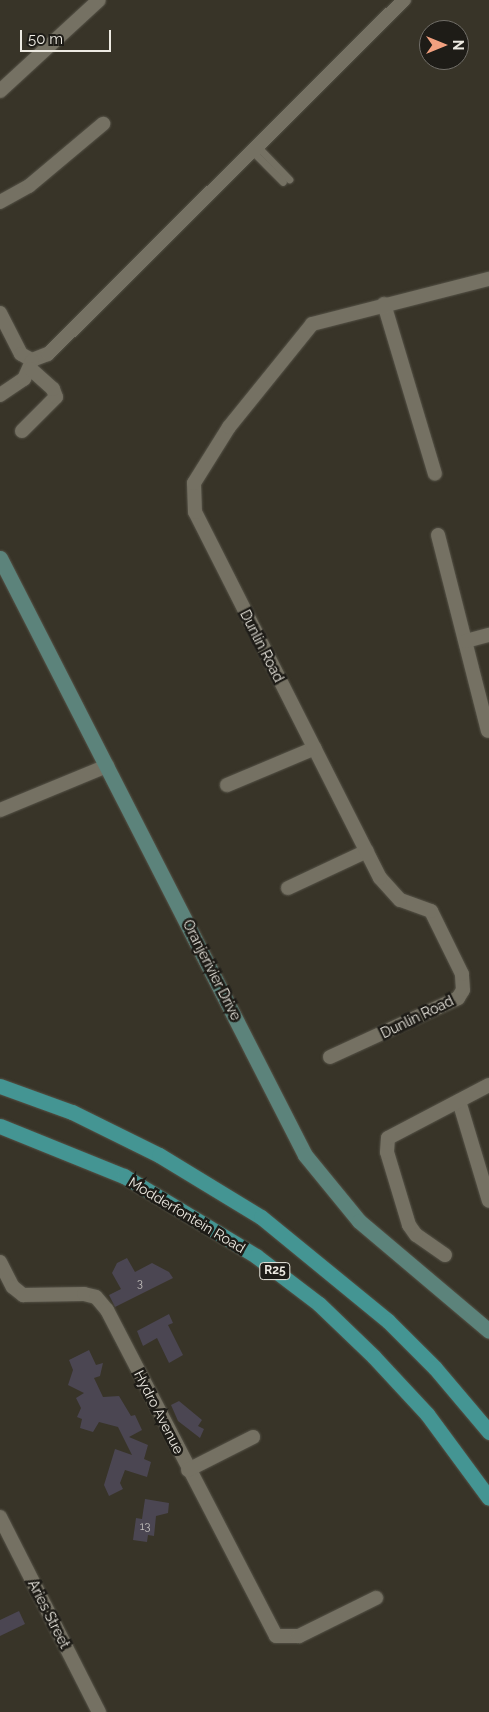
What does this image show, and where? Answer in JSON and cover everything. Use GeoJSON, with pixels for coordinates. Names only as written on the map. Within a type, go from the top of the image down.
{"type":"FeatureCollection","features":[{"type":"Feature","properties":{"kind":"main road","name":"R25"},"geometry":{"type":"LineString","coordinates":[[0,1086],[72,1112],[159,1155],[261,1217],[388,1321],[489,1432]]}},
{"type":"Feature","properties":{"kind":"main road","name":"Modderfontein Road"},"geometry":{"type":"LineString","coordinates":[[0,1126],[124,1176],[256,1256],[318,1304],[374,1356],[427,1414],[489,1498]]}},
{"type":"Feature","properties":{"kind":"street"},"geometry":{"type":"LineString","coordinates":[[0,91],[99,0]]}},
{"type":"Feature","properties":{"kind":"street"},"geometry":{"type":"LineString","coordinates":[[0,395],[24,378],[32,364],[48,354],[256,150],[404,0]]}},
{"type":"Feature","properties":{"kind":"street"},"geometry":{"type":"LineString","coordinates":[[0,202],[29,186],[103,124]]}},
{"type":"Feature","properties":{"kind":"street","name":"Dunlin Road"},"geometry":{"type":"LineString","coordinates":[[330,1058],[451,1002],[463,990],[462,974],[431,911],[400,900],[389,892],[195,512],[194,483],[198,471],[229,427],[312,324],[384,304],[489,279]]}},
{"type":"Feature","properties":{"kind":"street"},"geometry":{"type":"LineString","coordinates":[[384,304],[436,474]]}},
{"type":"Feature","properties":{"kind":"street"},"geometry":{"type":"LineString","coordinates":[[0,313],[21,354],[53,388],[56,397],[22,431]]}},
{"type":"Feature","properties":{"kind":"street"},"geometry":{"type":"LineString","coordinates":[[438,535],[488,731]]}},
{"type":"Feature","properties":{"kind":"street","name":"Oranjerivier Drive"},"geometry":{"type":"LineString","coordinates":[[0,558],[5,576],[107,766],[305,1154],[320,1178],[396,1256],[489,1331]]}},
{"type":"Feature","properties":{"kind":"street"},"geometry":{"type":"LineString","coordinates":[[466,641],[489,635]]}},
{"type":"Feature","properties":{"kind":"street"},"geometry":{"type":"LineString","coordinates":[[227,785],[315,748]]}},
{"type":"Feature","properties":{"kind":"street"},"geometry":{"type":"LineString","coordinates":[[0,810],[107,766]]}},
{"type":"Feature","properties":{"kind":"street"},"geometry":{"type":"LineString","coordinates":[[288,888],[367,851]]}},
{"type":"Feature","properties":{"kind":"street"},"geometry":{"type":"LineString","coordinates":[[444,1255],[416,1235],[408,1226],[387,1144],[392,1135],[489,1085]]}},
{"type":"Feature","properties":{"kind":"street"},"geometry":{"type":"LineString","coordinates":[[459,1101],[489,1200]]}},
{"type":"Feature","properties":{"kind":"street","name":"Hydro Avenue"},"geometry":{"type":"LineString","coordinates":[[0,1262],[13,1287],[23,1295],[77,1293],[96,1297],[107,1310],[271,1631],[276,1636],[291,1638],[376,1598]]}},
{"type":"Feature","properties":{"kind":"street"},"geometry":{"type":"LineString","coordinates":[[188,1470],[252,1437]]}},
{"type":"Feature","properties":{"kind":"street","name":"Aries Street"},"geometry":{"type":"LineString","coordinates":[[0,1516],[99,1712]]}},
{"type":"Feature","properties":{"kind":"lane"},"geometry":{"type":"LineString","coordinates":[[256,150],[286,180]]}},
{"type":"Feature","properties":{"kind":"building"},"geometry":{"type":"Polygon","coordinates":[[[127,1258],[135,1272],[152,1263],[169,1272],[173,1278],[115,1307],[109,1295],[121,1289],[112,1273],[117,1263],[127,1258]]]}},
{"type":"Feature","properties":{"kind":"building"},"geometry":{"type":"Polygon","coordinates":[[[169,1314],[173,1323],[168,1325],[183,1355],[169,1363],[157,1338],[143,1346],[137,1331],[169,1314]]]}},
{"type":"Feature","properties":{"kind":"building"},"geometry":{"type":"Polygon","coordinates":[[[89,1350],[96,1365],[103,1363],[100,1376],[94,1378],[103,1397],[119,1396],[131,1416],[135,1415],[142,1430],[129,1437],[148,1445],[144,1459],[151,1462],[147,1477],[125,1470],[120,1483],[123,1489],[109,1496],[104,1485],[115,1449],[132,1455],[118,1427],[99,1422],[93,1432],[80,1428],[82,1419],[77,1417],[81,1408],[76,1398],[84,1393],[68,1385],[73,1370],[69,1360],[89,1350]]]}},
{"type":"Feature","properties":{"kind":"building"},"geometry":{"type":"Polygon","coordinates":[[[179,1401],[202,1420],[198,1426],[204,1429],[200,1438],[178,1421],[171,1405],[179,1401]]]}},
{"type":"Feature","properties":{"kind":"building"},"geometry":{"type":"Polygon","coordinates":[[[145,1499],[169,1503],[168,1513],[156,1516],[154,1536],[148,1535],[147,1542],[133,1540],[136,1518],[142,1519],[145,1499]]]}},
{"type":"Feature","properties":{"kind":"building"},"geometry":{"type":"Polygon","coordinates":[[[19,1611],[25,1624],[0,1636],[0,1620],[19,1611]]]}}]}
